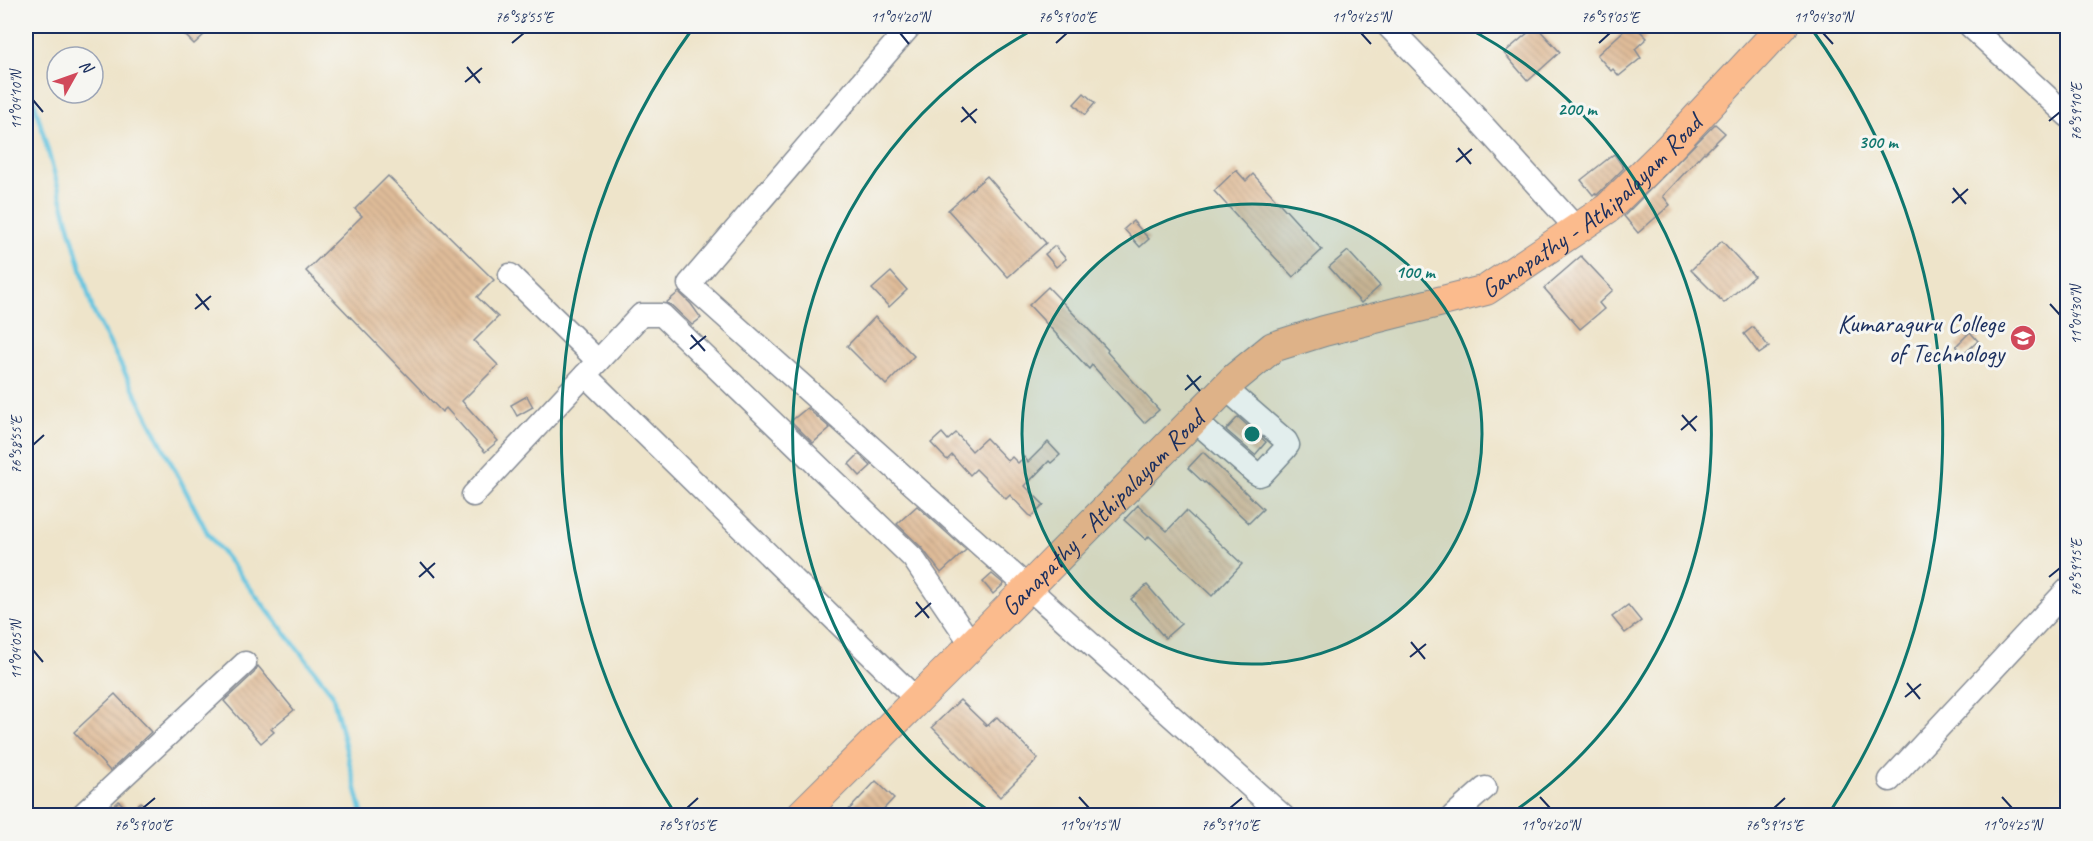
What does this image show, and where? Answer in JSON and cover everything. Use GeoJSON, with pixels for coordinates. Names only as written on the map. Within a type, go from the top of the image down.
{"type":"FeatureCollection","features":[{"type":"Feature","properties":{"kind":"main road","name":"Ganapathy - Athipalayam Road"},"geometry":{"type":"LineString","coordinates":[[800,816],[1225,388],[1273,347],[1324,331],[1486,290],[1608,208],[1783,26]]}},
{"type":"Feature","properties":{"kind":"street"},"geometry":{"type":"LineString","coordinates":[[910,26],[689,284],[1283,816]]}},
{"type":"Feature","properties":{"kind":"street"},"geometry":{"type":"LineString","coordinates":[[1388,26],[1460,100],[1578,230]]}},
{"type":"Feature","properties":{"kind":"street"},"geometry":{"type":"LineString","coordinates":[[1970,26],[2067,116]]}},
{"type":"Feature","properties":{"kind":"street"},"geometry":{"type":"LineString","coordinates":[[510,275],[591,368],[917,699]]}},
{"type":"Feature","properties":{"kind":"street"},"geometry":{"type":"LineString","coordinates":[[473,495],[641,315],[662,315],[913,558],[972,645]]}},
{"type":"Feature","properties":{"kind":"street"},"geometry":{"type":"LineString","coordinates":[[1194,420],[1254,472],[1258,475],[1263,474],[1288,445],[1225,388]]}},
{"type":"Feature","properties":{"kind":"street"},"geometry":{"type":"LineString","coordinates":[[1890,780],[2067,589]]}},
{"type":"Feature","properties":{"kind":"street"},"geometry":{"type":"LineString","coordinates":[[81,816],[245,663]]}},
{"type":"Feature","properties":{"kind":"street"},"geometry":{"type":"LineString","coordinates":[[1453,816],[1485,788]]}},
{"type":"Feature","properties":{"kind":"building"},"geometry":{"type":"Polygon","coordinates":[[[176,26],[199,26],[206,33],[194,44],[176,26]]]}},
{"type":"Feature","properties":{"kind":"building"},"geometry":{"type":"Polygon","coordinates":[[[1536,26],[1560,52],[1528,81],[1504,53],[1536,26]]]}},
{"type":"Feature","properties":{"kind":"building"},"geometry":{"type":"Polygon","coordinates":[[[1629,26],[1635,26],[1647,38],[1635,49],[1641,58],[1619,76],[1613,69],[1611,71],[1597,55],[1629,26]]]}},
{"type":"Feature","properties":{"kind":"building"},"geometry":{"type":"Polygon","coordinates":[[[1084,93],[1095,103],[1085,115],[1074,104],[1084,93]]]}},
{"type":"Feature","properties":{"kind":"building"},"geometry":{"type":"Polygon","coordinates":[[[1715,124],[1725,133],[1663,196],[1670,205],[1638,233],[1624,216],[1715,124]]]}},
{"type":"Feature","properties":{"kind":"building"},"geometry":{"type":"Polygon","coordinates":[[[1614,154],[1624,168],[1597,195],[1595,193],[1593,195],[1581,180],[1614,154]]]}},
{"type":"Feature","properties":{"kind":"building"},"geometry":{"type":"Polygon","coordinates":[[[1236,170],[1246,181],[1253,174],[1322,250],[1293,277],[1214,191],[1236,170]]]}},
{"type":"Feature","properties":{"kind":"building"},"geometry":{"type":"Polygon","coordinates":[[[388,176],[494,280],[477,297],[498,317],[474,341],[498,365],[462,401],[498,441],[485,452],[446,408],[442,412],[306,271],[362,216],[355,209],[388,176]]]}},
{"type":"Feature","properties":{"kind":"building"},"geometry":{"type":"Polygon","coordinates":[[[987,176],[1046,243],[1008,277],[948,210],[987,176]]]}},
{"type":"Feature","properties":{"kind":"building"},"geometry":{"type":"Polygon","coordinates":[[[1133,221],[1149,239],[1140,247],[1124,229],[1133,221]]]}},
{"type":"Feature","properties":{"kind":"building"},"geometry":{"type":"Polygon","coordinates":[[[1722,241],[1754,276],[1724,303],[1691,270],[1722,241]]]}},
{"type":"Feature","properties":{"kind":"building"},"geometry":{"type":"Polygon","coordinates":[[[1055,246],[1066,259],[1056,267],[1045,254],[1055,246]]]}},
{"type":"Feature","properties":{"kind":"building"},"geometry":{"type":"Polygon","coordinates":[[[1348,251],[1380,286],[1361,303],[1329,267],[1348,251]]]}},
{"type":"Feature","properties":{"kind":"building"},"geometry":{"type":"Polygon","coordinates":[[[1581,256],[1613,290],[1599,303],[1604,309],[1580,329],[1544,288],[1581,256]]]}},
{"type":"Feature","properties":{"kind":"building"},"geometry":{"type":"Polygon","coordinates":[[[891,272],[907,290],[889,307],[872,289],[891,272]]]}},
{"type":"Feature","properties":{"kind":"building"},"geometry":{"type":"Polygon","coordinates":[[[1048,287],[1108,350],[1107,352],[1159,410],[1144,423],[1092,365],[1089,369],[1029,305],[1048,287]]]}},
{"type":"Feature","properties":{"kind":"building"},"geometry":{"type":"Polygon","coordinates":[[[679,292],[701,318],[692,325],[666,303],[679,292]]]}},
{"type":"Feature","properties":{"kind":"building"},"geometry":{"type":"Polygon","coordinates":[[[875,317],[914,356],[886,385],[847,346],[875,317]]]}},
{"type":"Feature","properties":{"kind":"building"},"geometry":{"type":"Polygon","coordinates":[[[1753,327],[1769,347],[1759,354],[1744,334],[1753,327]]]}},
{"type":"Feature","properties":{"kind":"building"},"geometry":{"type":"Polygon","coordinates":[[[1970,332],[1978,341],[1964,354],[1956,346],[1970,332]]]}},
{"type":"Feature","properties":{"kind":"building"},"geometry":{"type":"Polygon","coordinates":[[[527,396],[533,407],[517,416],[511,405],[527,396]]]}},
{"type":"Feature","properties":{"kind":"building"},"geometry":{"type":"Polygon","coordinates":[[[807,408],[830,428],[813,443],[791,421],[807,408]]]}},
{"type":"Feature","properties":{"kind":"building"},"geometry":{"type":"Polygon","coordinates":[[[1238,417],[1266,442],[1255,455],[1226,430],[1238,417]]]}},
{"type":"Feature","properties":{"kind":"building"},"geometry":{"type":"Polygon","coordinates":[[[942,433],[948,440],[956,433],[972,451],[986,438],[1008,461],[1012,457],[1018,463],[1024,457],[1028,462],[1048,442],[1060,455],[1051,463],[1049,461],[1025,486],[1044,505],[1031,517],[1010,495],[1006,499],[976,469],[970,475],[952,455],[947,460],[931,443],[942,433]]]}},
{"type":"Feature","properties":{"kind":"building"},"geometry":{"type":"Polygon","coordinates":[[[1203,452],[1263,509],[1249,523],[1188,468],[1203,452]]]}},
{"type":"Feature","properties":{"kind":"building"},"geometry":{"type":"Polygon","coordinates":[[[859,454],[871,466],[860,476],[849,464],[859,454]]]}},
{"type":"Feature","properties":{"kind":"building"},"geometry":{"type":"Polygon","coordinates":[[[1138,505],[1167,531],[1186,511],[1242,564],[1212,596],[1149,536],[1146,540],[1124,520],[1138,505]]]}},
{"type":"Feature","properties":{"kind":"building"},"geometry":{"type":"Polygon","coordinates":[[[917,506],[966,550],[941,573],[922,548],[897,524],[917,506]]]}},
{"type":"Feature","properties":{"kind":"building"},"geometry":{"type":"Polygon","coordinates":[[[992,574],[1004,584],[993,594],[983,582],[992,574]]]}},
{"type":"Feature","properties":{"kind":"building"},"geometry":{"type":"Polygon","coordinates":[[[1147,585],[1181,624],[1165,638],[1131,599],[1147,585]]]}},
{"type":"Feature","properties":{"kind":"building"},"geometry":{"type":"Polygon","coordinates":[[[1628,605],[1641,621],[1625,633],[1612,617],[1628,605]]]}},
{"type":"Feature","properties":{"kind":"building"},"geometry":{"type":"Polygon","coordinates":[[[258,666],[294,710],[271,729],[274,732],[261,743],[224,701],[254,673],[258,666]]]}},
{"type":"Feature","properties":{"kind":"building"},"geometry":{"type":"Polygon","coordinates":[[[115,694],[151,732],[110,771],[74,732],[115,694]]]}},
{"type":"Feature","properties":{"kind":"building"},"geometry":{"type":"Polygon","coordinates":[[[960,700],[987,726],[997,717],[1038,759],[1000,797],[932,727],[960,700]]]}},
{"type":"Feature","properties":{"kind":"building"},"geometry":{"type":"Polygon","coordinates":[[[876,781],[894,798],[877,816],[843,816],[876,781]]]}},
{"type":"Feature","properties":{"kind":"building"},"geometry":{"type":"Polygon","coordinates":[[[119,801],[129,812],[141,802],[153,816],[103,816],[119,801]]]}},
{"type":"Feature","properties":{"kind":"waterway"},"geometry":{"type":"LineString","coordinates":[[26,32],[32,34],[30,87],[93,311],[208,534],[332,693],[362,813],[366,816]]}},
{"type":"Feature","properties":{"kind":"place","name":"Kumaraguru College of Technology"},"geometry":{"type":"Point","coordinates":[2023,338]}}]}
